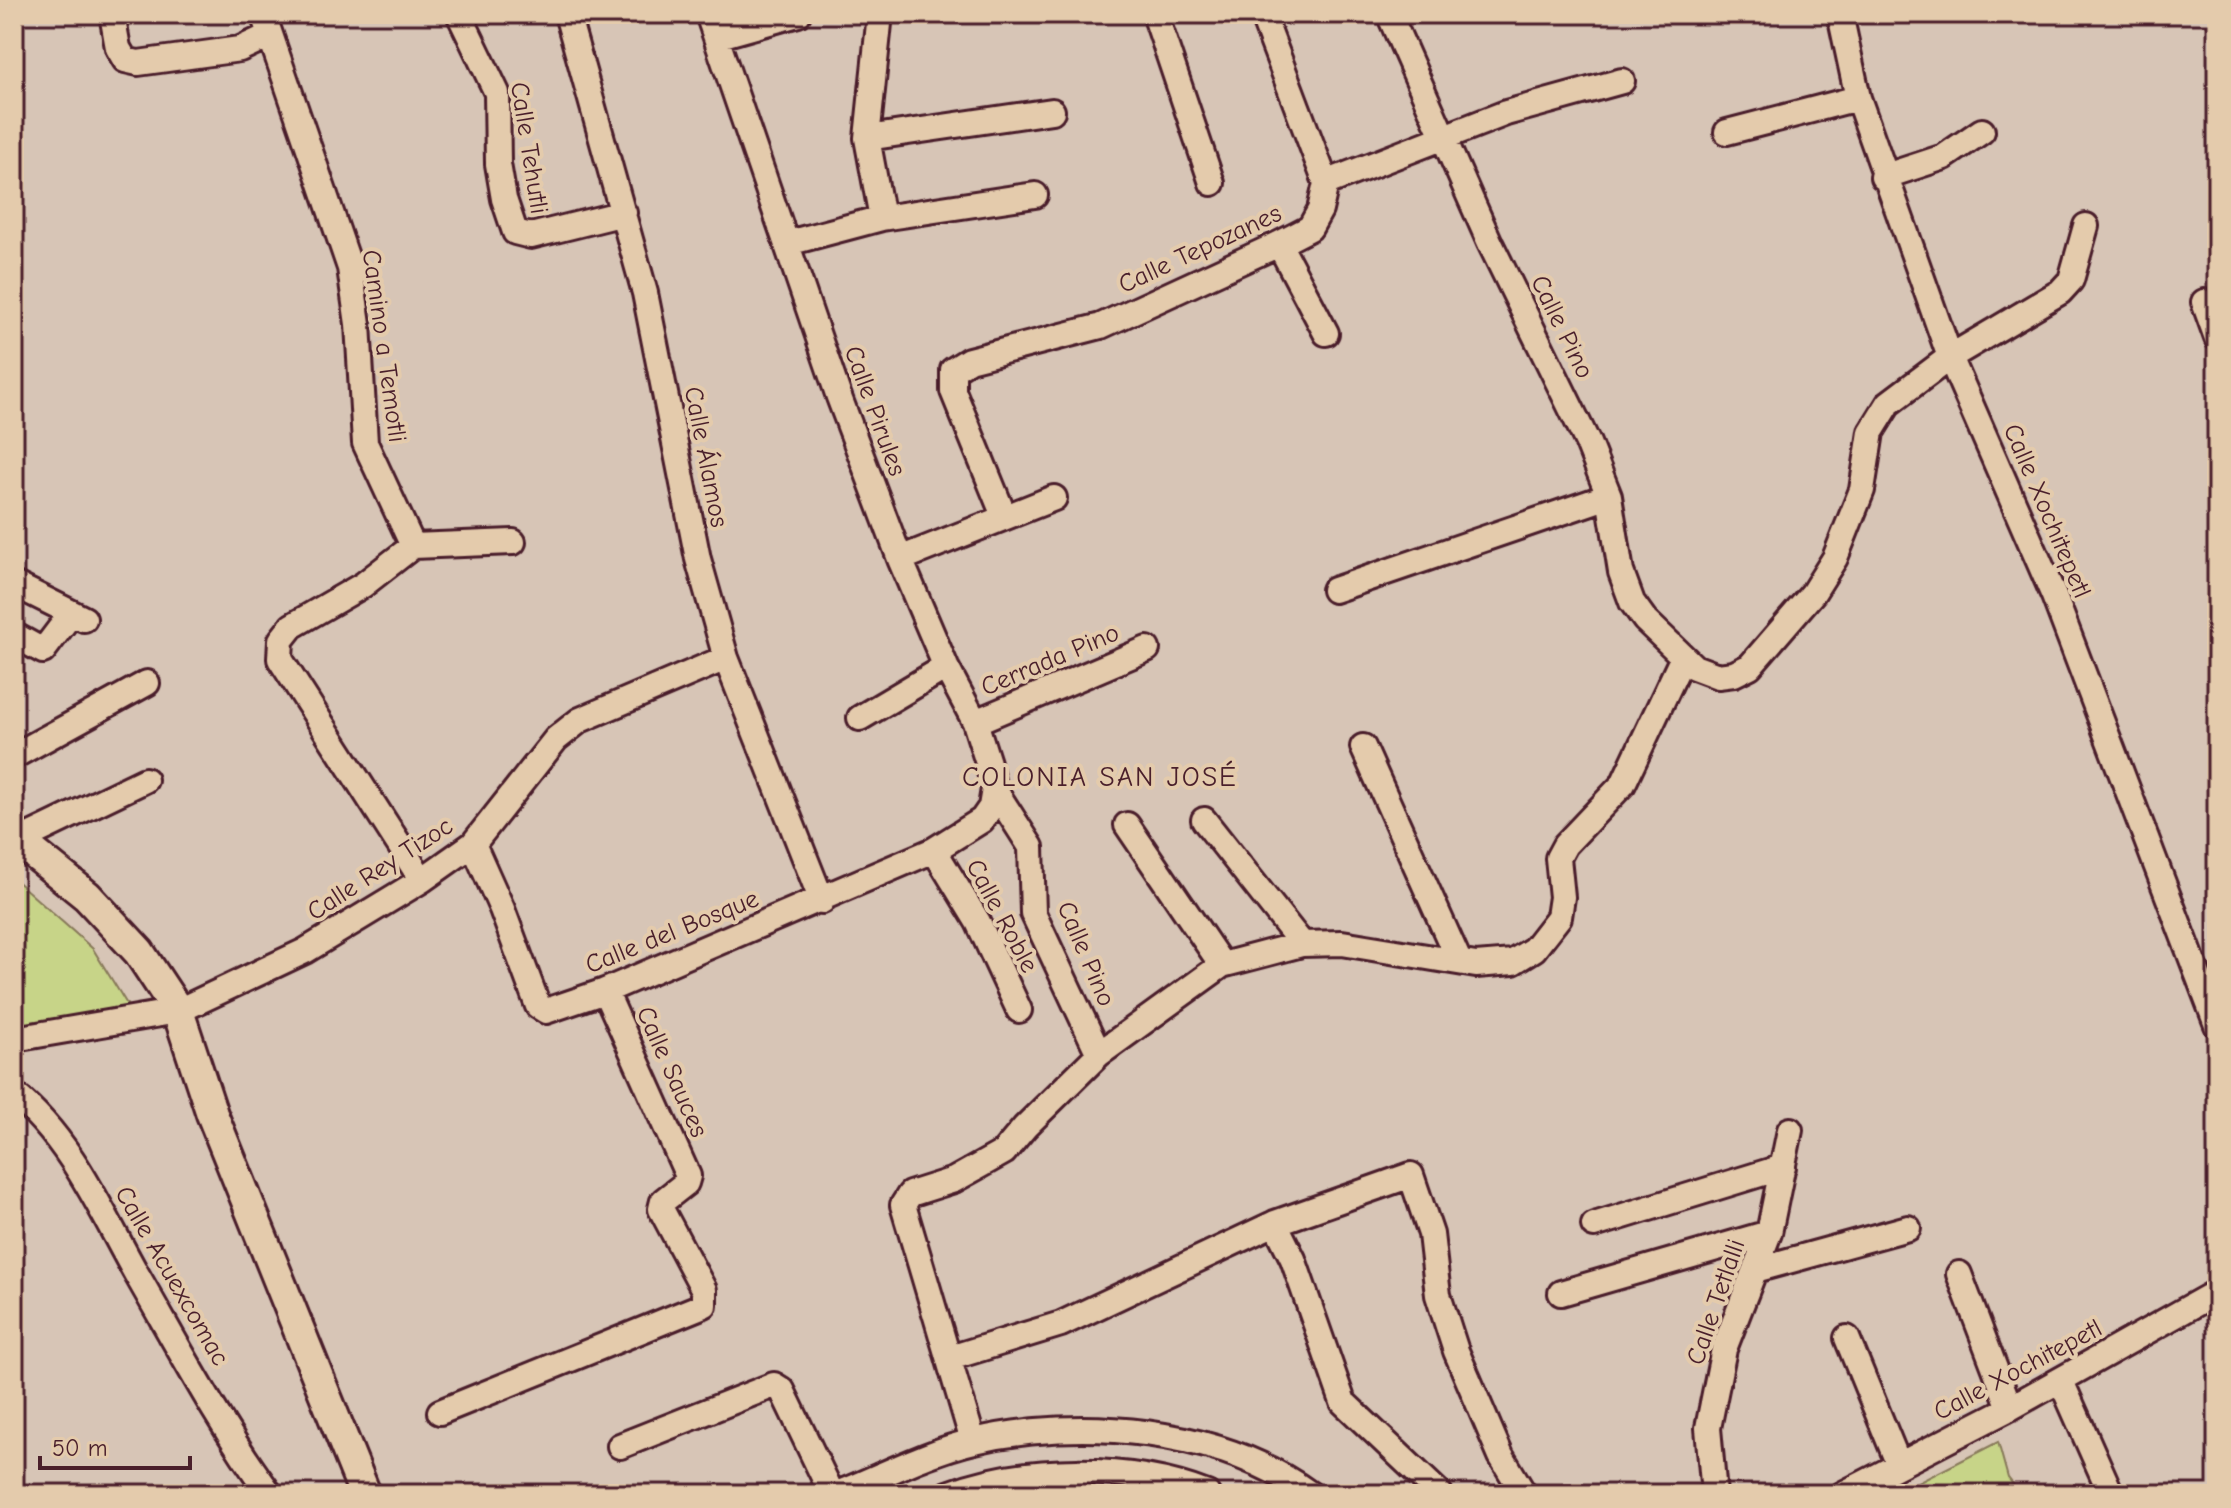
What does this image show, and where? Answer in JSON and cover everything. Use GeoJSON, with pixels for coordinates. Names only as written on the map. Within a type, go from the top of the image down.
{"type":"FeatureCollection","features":[{"type":"Feature","properties":{"kind":"main road"},"geometry":{"type":"LineString","coordinates":[[16,839],[87,896],[129,940],[178,1011],[212,1114],[366,1493]]}},
{"type":"Feature","properties":{"kind":"street"},"geometry":{"type":"LineString","coordinates":[[112,14],[118,48],[125,60],[138,63],[240,49],[266,24]]}},
{"type":"Feature","properties":{"kind":"street","name":"Calle Tehutli"},"geometry":{"type":"LineString","coordinates":[[459,14],[497,93],[498,164],[504,199],[515,232],[531,236],[624,213]]}},
{"type":"Feature","properties":{"kind":"street","name":"Calle Álamos"},"geometry":{"type":"LineString","coordinates":[[567,14],[645,293],[698,559],[726,658],[822,901]]}},
{"type":"Feature","properties":{"kind":"street","name":"Calle Pirules"},"geometry":{"type":"LineString","coordinates":[[708,14],[839,397],[900,559],[946,667],[975,722],[994,789]]}},
{"type":"Feature","properties":{"kind":"street"},"geometry":{"type":"LineString","coordinates":[[716,37],[798,14]]}},
{"type":"Feature","properties":{"kind":"street"},"geometry":{"type":"LineString","coordinates":[[880,14],[867,138],[882,218]]}},
{"type":"Feature","properties":{"kind":"street"},"geometry":{"type":"LineString","coordinates":[[1155,14],[1212,183]]}},
{"type":"Feature","properties":{"kind":"street"},"geometry":{"type":"LineString","coordinates":[[1262,14],[1326,183],[1506,113],[1622,81]]}},
{"type":"Feature","properties":{"kind":"street","name":"Calle Pino"},"geometry":{"type":"LineString","coordinates":[[1389,14],[1443,138],[1588,443],[1609,496],[1621,572],[1632,602],[1682,659]]}},
{"type":"Feature","properties":{"kind":"street","name":"Calle Xochitepetl"},"geometry":{"type":"LineString","coordinates":[[1840,14],[1858,98],[1883,177],[1950,357],[2054,596],[2217,1025]]}},
{"type":"Feature","properties":{"kind":"street","name":"Camino a Temotli"},"geometry":{"type":"LineString","coordinates":[[266,24],[350,268],[358,324],[365,443],[413,546]]}},
{"type":"Feature","properties":{"kind":"street"},"geometry":{"type":"LineString","coordinates":[[1727,132],[1858,98]]}},
{"type":"Feature","properties":{"kind":"street"},"geometry":{"type":"LineString","coordinates":[[867,138],[1052,111]]}},
{"type":"Feature","properties":{"kind":"street"},"geometry":{"type":"LineString","coordinates":[[1883,177],[1944,157],[1982,131]]}},
{"type":"Feature","properties":{"kind":"street","name":"Calle Tepozanes"},"geometry":{"type":"LineString","coordinates":[[1004,516],[953,391],[953,370],[969,360],[1101,326],[1279,244],[1310,228],[1320,210],[1326,183]]}},
{"type":"Feature","properties":{"kind":"street"},"geometry":{"type":"LineString","coordinates":[[788,243],[882,218],[1035,195]]}},
{"type":"Feature","properties":{"kind":"street"},"geometry":{"type":"LineString","coordinates":[[973,1441],[903,1205],[910,1194],[954,1180],[1004,1152],[1099,1054],[1222,965],[1302,944],[1342,943],[1486,965],[1513,962],[1546,936],[1559,917],[1558,858],[1623,784],[1682,659],[1718,676],[1734,674],[1750,666],[1813,593],[1835,558],[1862,490],[1871,432],[1889,403],[1950,357],[2060,292],[2071,280],[2086,226]]}},
{"type":"Feature","properties":{"kind":"street"},"geometry":{"type":"LineString","coordinates":[[1279,244],[1326,333]]}},
{"type":"Feature","properties":{"kind":"street"},"geometry":{"type":"LineString","coordinates":[[2204,302],[2217,338]]}},
{"type":"Feature","properties":{"kind":"street"},"geometry":{"type":"LineString","coordinates":[[1334,590],[1609,496]]}},
{"type":"Feature","properties":{"kind":"street"},"geometry":{"type":"LineString","coordinates":[[900,559],[1054,498]]}},
{"type":"Feature","properties":{"kind":"street"},"geometry":{"type":"LineString","coordinates":[[422,880],[280,659],[281,640],[292,626],[363,585],[413,546],[513,542]]}},
{"type":"Feature","properties":{"kind":"street"},"geometry":{"type":"LineString","coordinates":[[14,584],[79,617],[43,651],[14,635]]}},
{"type":"Feature","properties":{"kind":"street","name":"Cerrada Pino"},"geometry":{"type":"LineString","coordinates":[[975,722],[1147,649]]}},
{"type":"Feature","properties":{"kind":"street","name":"Calle Rey Tizoc"},"geometry":{"type":"LineString","coordinates":[[14,1039],[178,1011],[305,951],[422,880],[473,844],[568,728],[580,720],[726,658]]}},
{"type":"Feature","properties":{"kind":"street"},"geometry":{"type":"LineString","coordinates":[[860,718],[946,667]]}},
{"type":"Feature","properties":{"kind":"street"},"geometry":{"type":"LineString","coordinates":[[14,756],[147,683]]}},
{"type":"Feature","properties":{"kind":"street"},"geometry":{"type":"LineString","coordinates":[[1363,747],[1459,961]]}},
{"type":"Feature","properties":{"kind":"street"},"geometry":{"type":"LineString","coordinates":[[16,839],[145,780]]}},
{"type":"Feature","properties":{"kind":"street","name":"Calle Pino"},"geometry":{"type":"LineString","coordinates":[[994,789],[1031,847],[1033,913],[1099,1054]]}},
{"type":"Feature","properties":{"kind":"street","name":"Calle del Bosque"},"geometry":{"type":"LineString","coordinates":[[473,844],[502,909],[538,1006],[546,1011],[557,1010],[822,901],[934,850],[982,820],[991,807],[994,789]]}},
{"type":"Feature","properties":{"kind":"street"},"geometry":{"type":"LineString","coordinates":[[1204,820],[1302,944]]}},
{"type":"Feature","properties":{"kind":"street"},"geometry":{"type":"LineString","coordinates":[[1127,825],[1222,965]]}},
{"type":"Feature","properties":{"kind":"street","name":"Calle Roble"},"geometry":{"type":"LineString","coordinates":[[934,850],[978,922],[1019,1010]]}},
{"type":"Feature","properties":{"kind":"street","name":"Calle Sauces"},"geometry":{"type":"LineString","coordinates":[[440,1412],[704,1305],[704,1290],[661,1209],[663,1201],[686,1183],[688,1176],[605,991]]}},
{"type":"Feature","properties":{"kind":"street","name":"Calle Acuexcomac"},"geometry":{"type":"LineString","coordinates":[[14,1094],[32,1108],[90,1189],[137,1275],[270,1494]]}},
{"type":"Feature","properties":{"kind":"street","name":"Calle Tetlalli"},"geometry":{"type":"LineString","coordinates":[[1714,1494],[1708,1428],[1724,1349],[1769,1233],[1790,1130]]}},
{"type":"Feature","properties":{"kind":"street"},"geometry":{"type":"LineString","coordinates":[[1594,1225],[1783,1167]]}},
{"type":"Feature","properties":{"kind":"street"},"geometry":{"type":"LineString","coordinates":[[950,1358],[1061,1324],[1275,1223],[1411,1175],[1431,1234],[1438,1295],[1456,1351],[1501,1456],[1524,1494]]}},
{"type":"Feature","properties":{"kind":"street"},"geometry":{"type":"LineString","coordinates":[[1275,1223],[1293,1259],[1343,1402],[1440,1494]]}},
{"type":"Feature","properties":{"kind":"street"},"geometry":{"type":"LineString","coordinates":[[1755,1270],[1908,1228]]}},
{"type":"Feature","properties":{"kind":"street"},"geometry":{"type":"LineString","coordinates":[[1561,1293],[1769,1233]]}},
{"type":"Feature","properties":{"kind":"street"},"geometry":{"type":"LineString","coordinates":[[1959,1274],[2010,1408]]}},
{"type":"Feature","properties":{"kind":"street","name":"Calle Xochitepetl"},"geometry":{"type":"LineString","coordinates":[[1843,1494],[2061,1381],[2217,1292]]}},
{"type":"Feature","properties":{"kind":"street"},"geometry":{"type":"LineString","coordinates":[[1847,1338],[1899,1465]]}},
{"type":"Feature","properties":{"kind":"street"},"geometry":{"type":"LineString","coordinates":[[2061,1381],[2111,1494]]}},
{"type":"Feature","properties":{"kind":"street"},"geometry":{"type":"LineString","coordinates":[[620,1446],[774,1385],[782,1390],[834,1494],[973,1441],[1071,1429],[1142,1430],[1213,1448],[1265,1467],[1310,1494]]}},
{"type":"Feature","properties":{"kind":"street"},"geometry":{"type":"LineString","coordinates":[[948,1494],[973,1485],[1013,1486],[1070,1473],[1129,1475],[1207,1494]]}},
{"type":"Feature","properties":{"kind":"green space"},"geometry":{"type":"Polygon","coordinates":[[[14,879],[93,949],[128,1006],[14,1026],[14,879]]]}},
{"type":"Feature","properties":{"kind":"green space"},"geometry":{"type":"Polygon","coordinates":[[[1998,1442],[2008,1478],[2021,1494],[1896,1494],[1998,1442]]]}},
{"type":"Feature","properties":{"kind":"district","name":"COLONIA SAN JOSÉ"},"geometry":{"type":"Point","coordinates":[1100,777]}}]}
